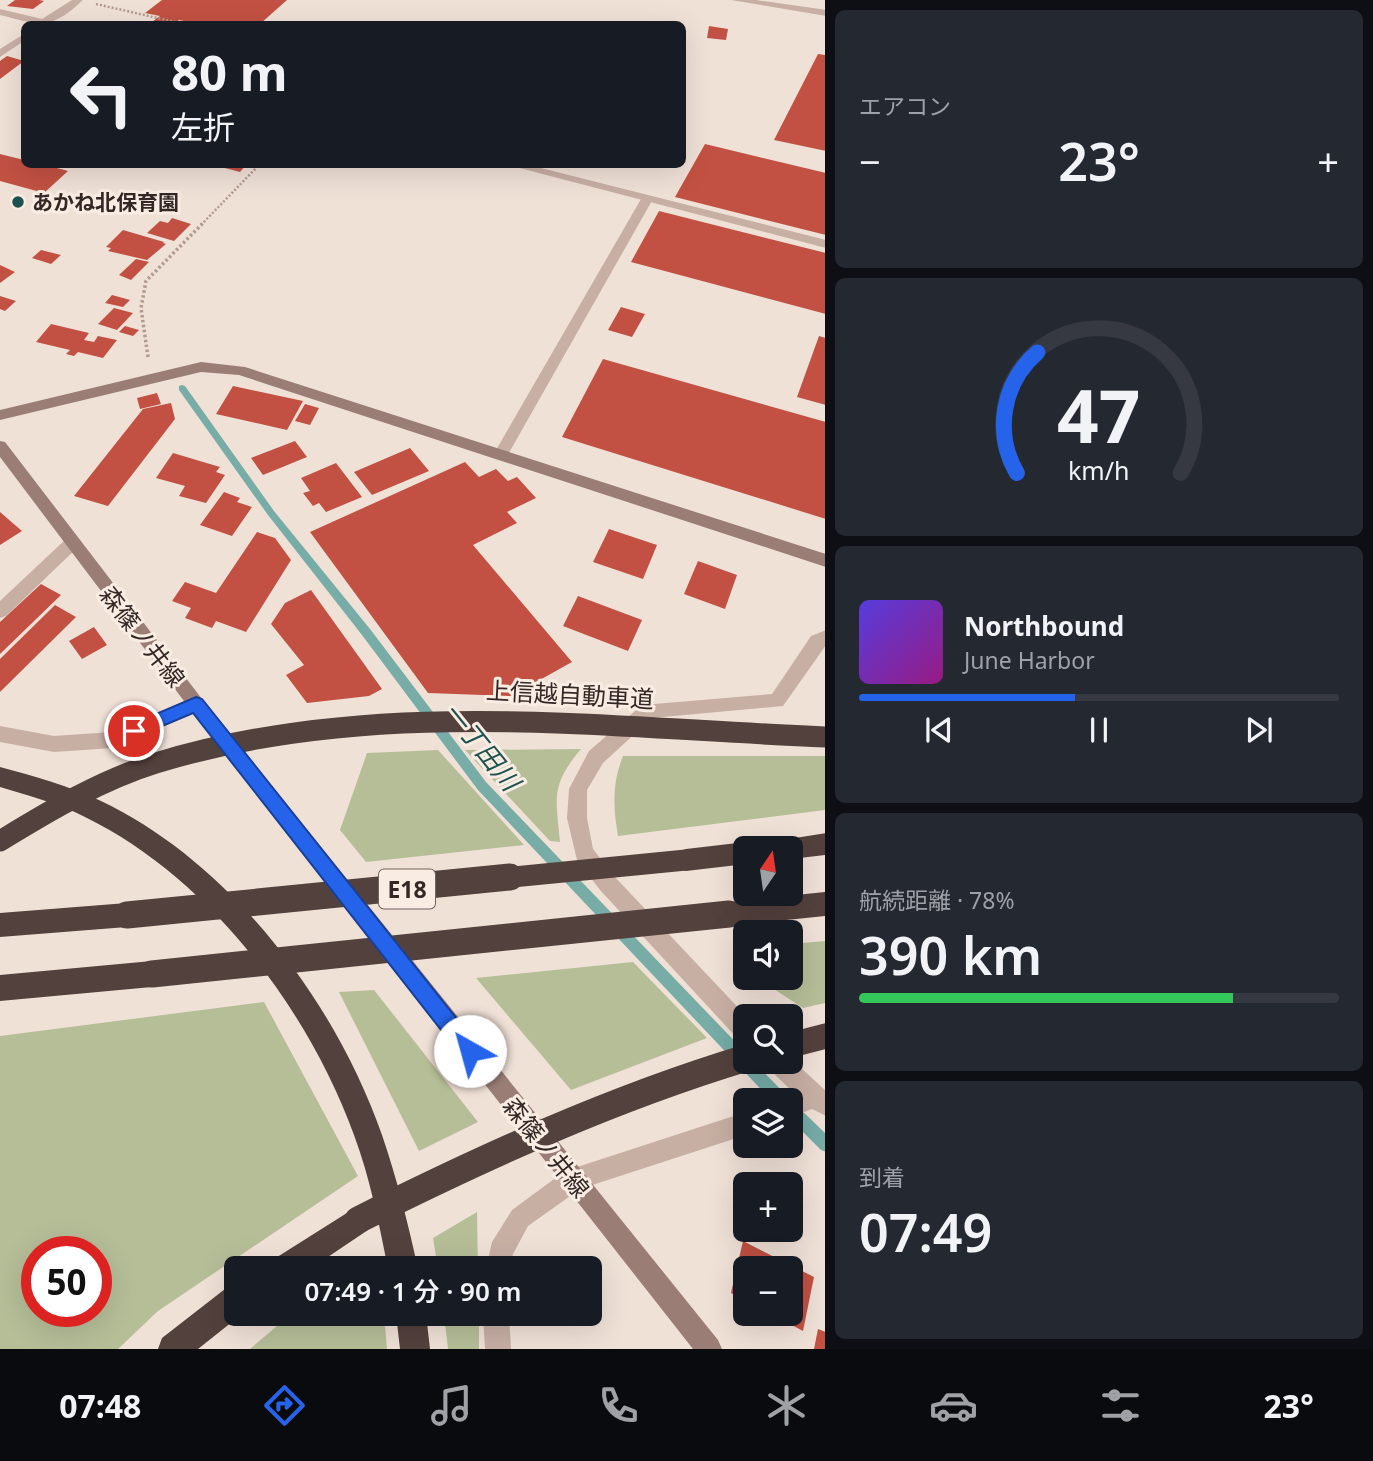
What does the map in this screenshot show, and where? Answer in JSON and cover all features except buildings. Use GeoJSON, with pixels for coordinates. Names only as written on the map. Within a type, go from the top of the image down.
{"type":"FeatureCollection","features":[{"type":"Feature","properties":{"kind":"highway","name":"上信越自動車道"},"geometry":{"type":"LineString","coordinates":[[0,842],[46,813],[153,764],[213,746],[320,726],[420,720],[505,721],[825,737]]}},
{"type":"Feature","properties":{"kind":"highway"},"geometry":{"type":"LineString","coordinates":[[0,777],[48,791],[104,814],[203,883],[251,934],[296,993],[336,1056],[367,1134],[397,1227],[401,1256]]}},
{"type":"Feature","properties":{"kind":"highway"},"geometry":{"type":"LineString","coordinates":[[803,847],[825,844]]}},
{"type":"Feature","properties":{"kind":"highway","name":"E18"},"geometry":{"type":"LineString","coordinates":[[0,923],[127,915],[733,855]]}},
{"type":"Feature","properties":{"kind":"highway","name":"E18"},"geometry":{"type":"LineString","coordinates":[[0,988],[825,904]]}},
{"type":"Feature","properties":{"kind":"highway"},"geometry":{"type":"LineString","coordinates":[[803,1042],[825,1036]]}},
{"type":"Feature","properties":{"kind":"highway"},"geometry":{"type":"LineString","coordinates":[[304,1256],[358,1220],[481,1158],[608,1103],[733,1062]]}},
{"type":"Feature","properties":{"kind":"highway"},"geometry":{"type":"LineString","coordinates":[[173,1349],[224,1309]]}},
{"type":"Feature","properties":{"kind":"highway"},"geometry":{"type":"LineString","coordinates":[[412,1326],[415,1349]]}},
{"type":"Feature","properties":{"kind":"main road"},"geometry":{"type":"LineString","coordinates":[[0,415],[201,367],[240,370],[825,561]]}},
{"type":"Feature","properties":{"kind":"main road","name":"森篠ノ井線"},"geometry":{"type":"LineString","coordinates":[[0,446],[196,704],[709,1349]]}},
{"type":"Feature","properties":{"kind":"street"},"geometry":{"type":"LineString","coordinates":[[48,21],[78,0]]}},
{"type":"Feature","properties":{"kind":"street"},"geometry":{"type":"LineString","coordinates":[[736,0],[825,13]]}},
{"type":"Feature","properties":{"kind":"street"},"geometry":{"type":"LineString","coordinates":[[0,12],[33,21]]}},
{"type":"Feature","properties":{"kind":"street"},"geometry":{"type":"LineString","coordinates":[[0,54],[21,40]]}},
{"type":"Feature","properties":{"kind":"street"},"geometry":{"type":"LineString","coordinates":[[525,168],[825,244]]}},
{"type":"Feature","properties":{"kind":"street"},"geometry":{"type":"LineString","coordinates":[[501,454],[647,199]]}},
{"type":"Feature","properties":{"kind":"street"},"geometry":{"type":"LineString","coordinates":[[0,611],[72,542]]}},
{"type":"Feature","properties":{"kind":"street"},"geometry":{"type":"LineString","coordinates":[[733,1017],[607,883],[584,853],[577,818],[578,789],[596,757],[648,710],[777,701],[817,641],[825,637]]}},
{"type":"Feature","properties":{"kind":"street"},"geometry":{"type":"LineString","coordinates":[[0,734],[54,744],[113,740],[196,704]]}},
{"type":"Feature","properties":{"kind":"street"},"geometry":{"type":"LineString","coordinates":[[787,1074],[808,1103]]}},
{"type":"Feature","properties":{"kind":"street"},"geometry":{"type":"LineString","coordinates":[[499,1256],[520,1218],[573,1179],[733,1127]]}},
{"type":"Feature","properties":{"kind":"street"},"geometry":{"type":"LineString","coordinates":[[497,1326],[498,1349]]}},
{"type":"Feature","properties":{"kind":"path"},"geometry":{"type":"LineString","coordinates":[[96,4],[174,21]]}},
{"type":"Feature","properties":{"kind":"path"},"geometry":{"type":"LineString","coordinates":[[151,377],[141,304],[142,289],[146,281],[256,168]]}},
{"type":"Feature","properties":{"kind":"green space"},"geometry":{"type":"Polygon","coordinates":[[[581,749],[564,773],[557,792],[560,842],[550,841],[465,750],[581,749]]]}},
{"type":"Feature","properties":{"kind":"green space"},"geometry":{"type":"Polygon","coordinates":[[[438,750],[524,845],[366,862],[340,830],[367,753],[438,750]]]}},
{"type":"Feature","properties":{"kind":"green space"},"geometry":{"type":"Polygon","coordinates":[[[623,756],[825,756],[825,810],[618,836],[614,795],[623,756]]]}},
{"type":"Feature","properties":{"kind":"green space"},"geometry":{"type":"Polygon","coordinates":[[[825,941],[825,1003],[803,1008],[803,1004],[797,1004],[775,990],[803,990],[803,943],[825,941]]]}},
{"type":"Feature","properties":{"kind":"green space"},"geometry":{"type":"Polygon","coordinates":[[[633,962],[707,1038],[571,1090],[476,978],[633,962]]]}},
{"type":"Feature","properties":{"kind":"green space"},"geometry":{"type":"Polygon","coordinates":[[[374,990],[478,1122],[419,1151],[339,992],[374,990]]]}},
{"type":"Feature","properties":{"kind":"green space"},"geometry":{"type":"Polygon","coordinates":[[[264,1002],[358,1176],[239,1256],[224,1256],[224,1266],[158,1311],[118,1349],[0,1349],[0,1036],[264,1002]]]}},
{"type":"Feature","properties":{"kind":"green space"},"geometry":{"type":"Polygon","coordinates":[[[477,1212],[478,1256],[436,1256],[433,1238],[477,1212]]]}},
{"type":"Feature","properties":{"kind":"green space"},"geometry":{"type":"Polygon","coordinates":[[[277,1326],[385,1326],[387,1349],[250,1349],[277,1326]]]}},
{"type":"Feature","properties":{"kind":"green space"},"geometry":{"type":"Polygon","coordinates":[[[445,1326],[479,1326],[479,1349],[448,1349],[445,1326]]]}},
{"type":"Feature","properties":{"kind":"waterway","name":"一丁田川"},"geometry":{"type":"LineString","coordinates":[[182,388],[271,513],[366,632],[482,786],[770,1088]]}},
{"type":"Feature","properties":{"kind":"waterway","name":"一丁田川"},"geometry":{"type":"LineString","coordinates":[[803,1122],[825,1144]]}},
{"type":"Feature","properties":{"kind":"place","name":"あかね北保育園"},"geometry":{"type":"Point","coordinates":[18,202]}},
{"type":"Feature","properties":{"kind":"route"},"geometry":{"type":"LineString","coordinates":[[134,731],[196,704],[470,1051]]}}]}
